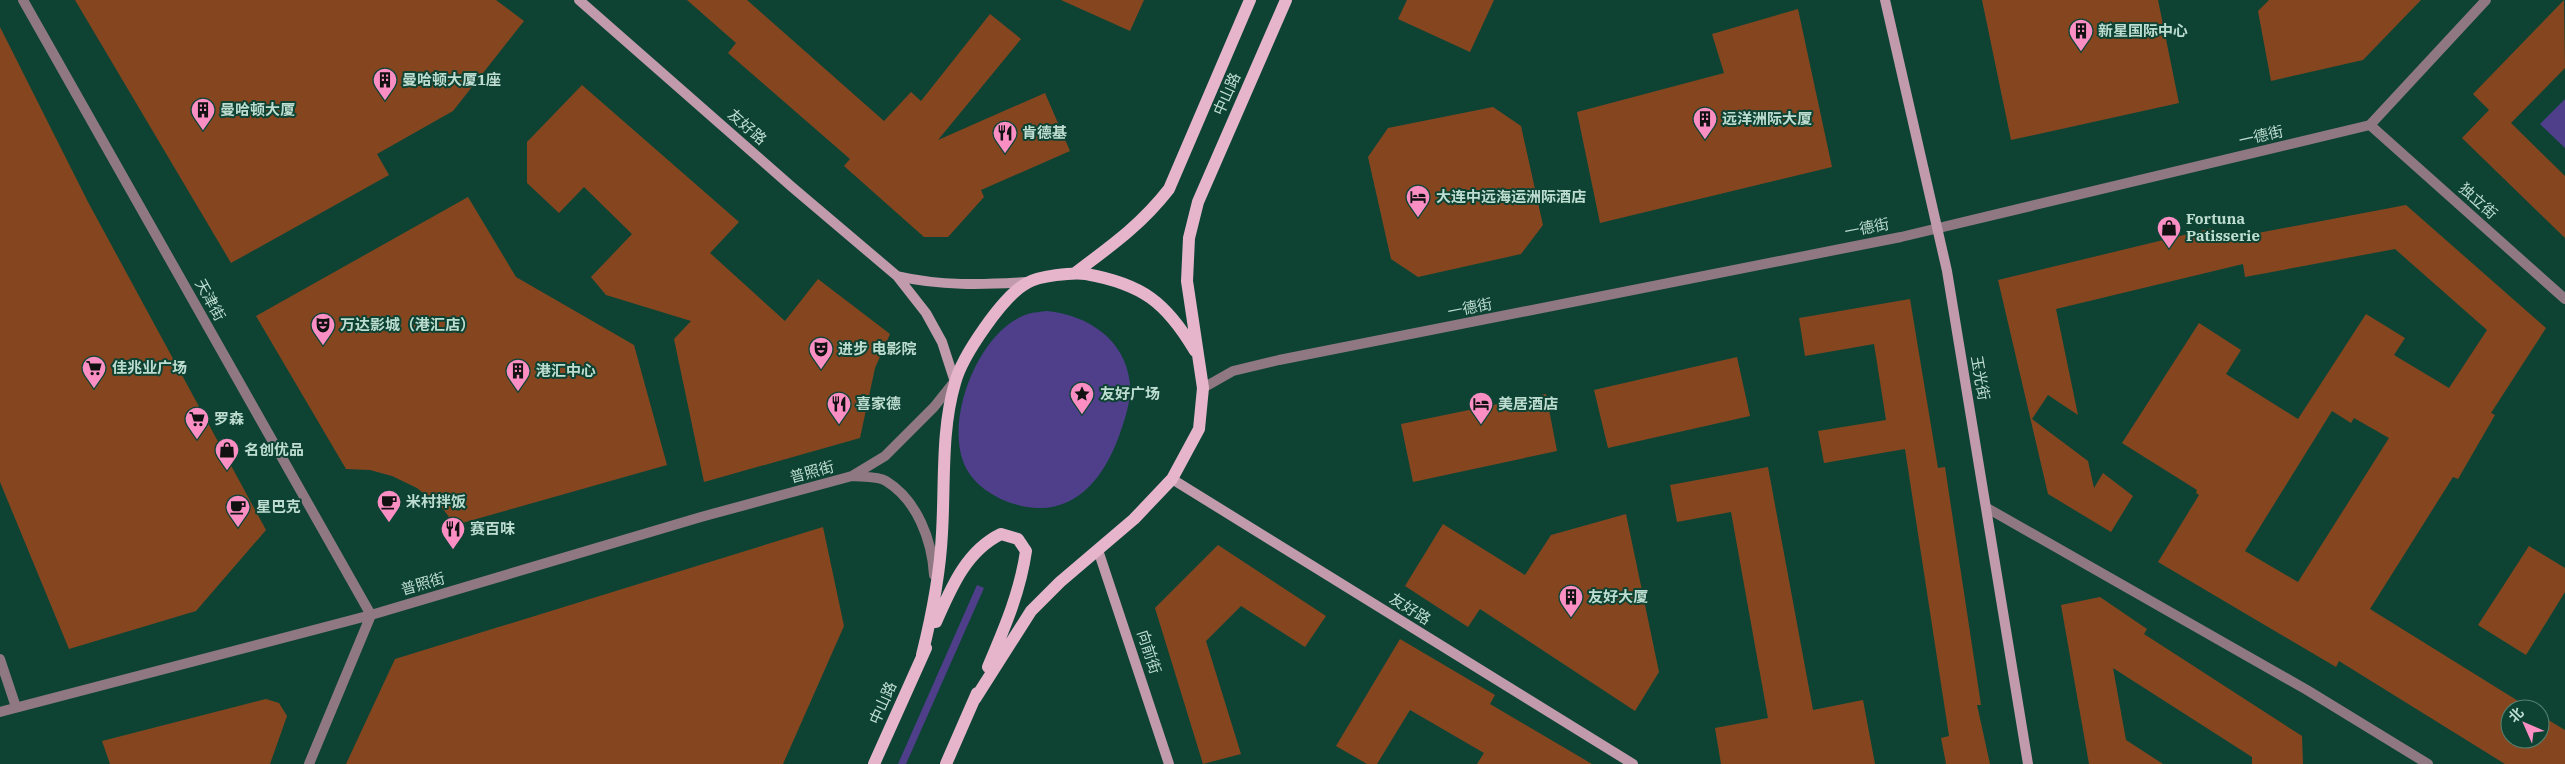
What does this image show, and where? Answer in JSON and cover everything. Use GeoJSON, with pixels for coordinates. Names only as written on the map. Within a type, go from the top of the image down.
{"type":"FeatureCollection","features":[{"type":"Feature","properties":{"kind":"main road","name":"中山路"},"geometry":{"type":"LineString","coordinates":[[1075,272],[1126,236],[1150,214],[1169,189],[1250,0]]}},
{"type":"Feature","properties":{"kind":"main road","name":"中山路"},"geometry":{"type":"LineString","coordinates":[[1203,388],[1187,281],[1189,238],[1198,202],[1286,0]]}},
{"type":"Feature","properties":{"kind":"main road"},"geometry":{"type":"LineString","coordinates":[[922,655],[936,598],[942,535],[946,436],[955,382],[976,341],[996,312],[1027,282],[1075,272],[1133,286],[1159,304],[1179,323],[1198,356]]}},
{"type":"Feature","properties":{"kind":"main road"},"geometry":{"type":"LineString","coordinates":[[975,699],[1031,611],[1060,582],[1134,519],[1172,479],[1199,429],[1203,388]]}},
{"type":"Feature","properties":{"kind":"main road"},"geometry":{"type":"LineString","coordinates":[[922,655],[950,591],[970,558],[989,540],[1002,534],[1018,539],[1026,550],[1022,577],[1013,608],[946,764]]}},
{"type":"Feature","properties":{"kind":"main road","name":"中山路"},"geometry":{"type":"LineString","coordinates":[[874,764],[922,655]]}},
{"type":"Feature","properties":{"kind":"street","name":"天津街"},"geometry":{"type":"LineString","coordinates":[[24,0],[371,615]]}},
{"type":"Feature","properties":{"kind":"street","name":"友好路"},"geometry":{"type":"LineString","coordinates":[[579,0],[792,187],[897,276],[926,313],[942,342],[955,382]]}},
{"type":"Feature","properties":{"kind":"street","name":"玉光街"},"geometry":{"type":"LineString","coordinates":[[1885,0],[1938,228],[1987,508],[2028,764]]}},
{"type":"Feature","properties":{"kind":"street"},"geometry":{"type":"LineString","coordinates":[[2370,125],[2486,0]]}},
{"type":"Feature","properties":{"kind":"street","name":"一德街"},"geometry":{"type":"LineString","coordinates":[[1203,388],[1233,371],[1279,360],[1597,298],[1938,228],[2370,125]]}},
{"type":"Feature","properties":{"kind":"street","name":"独立街"},"geometry":{"type":"LineString","coordinates":[[2370,125],[2565,299]]}},
{"type":"Feature","properties":{"kind":"street"},"geometry":{"type":"LineString","coordinates":[[897,276],[927,283],[989,285],[1027,282]]}},
{"type":"Feature","properties":{"kind":"street"},"geometry":{"type":"LineString","coordinates":[[852,476],[885,456],[934,407],[955,382]]}},
{"type":"Feature","properties":{"kind":"street","name":"普照街"},"geometry":{"type":"LineString","coordinates":[[0,712],[371,615],[701,518],[852,476]]}},
{"type":"Feature","properties":{"kind":"street"},"geometry":{"type":"LineString","coordinates":[[852,476],[885,480],[906,498],[920,520],[933,555],[936,598]]}},
{"type":"Feature","properties":{"kind":"street","name":"友好路"},"geometry":{"type":"LineString","coordinates":[[1172,479],[1633,764]]}},
{"type":"Feature","properties":{"kind":"street"},"geometry":{"type":"LineString","coordinates":[[1987,508],[2307,690],[2428,764]]}},
{"type":"Feature","properties":{"kind":"street","name":"向前街"},"geometry":{"type":"LineString","coordinates":[[1098,550],[1169,764]]}},
{"type":"Feature","properties":{"kind":"street"},"geometry":{"type":"LineString","coordinates":[[309,764],[371,615]]}},
{"type":"Feature","properties":{"kind":"street"},"geometry":{"type":"LineString","coordinates":[[0,659],[16,707]]}},
{"type":"Feature","properties":{"kind":"shaded area"},"geometry":{"type":"Polygon","coordinates":[[[2565,99],[2565,148],[2540,124],[2565,99]]]}},
{"type":"Feature","properties":{"kind":"shaded area"},"geometry":{"type":"Polygon","coordinates":[[[1047,311],[1062,313],[1090,324],[1113,343],[1127,368],[1130,397],[1113,451],[1096,479],[1074,499],[1060,505],[1044,508],[1017,505],[998,498],[973,479],[963,461],[959,442],[959,421],[963,398],[971,376],[982,355],[995,337],[1011,323],[1028,314],[1047,311]]]}},
{"type":"Feature","properties":{"kind":"shaded area"},"geometry":{"type":"Polygon","coordinates":[[[977,585],[984,588],[906,764],[898,764],[977,585]]]}},
{"type":"Feature","properties":{"kind":"building","name":"曼哈顿大厦"},"geometry":{"type":"Polygon","coordinates":[[[75,0],[496,0],[524,21],[453,111],[377,154],[389,175],[231,263],[75,0]]]}},
{"type":"Feature","properties":{"kind":"building"},"geometry":{"type":"Polygon","coordinates":[[[687,0],[747,0],[884,121],[911,92],[921,101],[990,14],[1021,39],[938,140],[1045,93],[1070,151],[981,190],[984,197],[948,237],[924,237],[844,166],[850,159],[728,53],[736,43],[687,0]]]}},
{"type":"Feature","properties":{"kind":"building"},"geometry":{"type":"Polygon","coordinates":[[[1061,0],[1144,0],[1130,31],[1061,0]]]}},
{"type":"Feature","properties":{"kind":"building"},"geometry":{"type":"Polygon","coordinates":[[[1407,0],[1494,0],[1470,52],[1398,19],[1407,0]]]}},
{"type":"Feature","properties":{"kind":"building","name":"新星国际中心"},"geometry":{"type":"Polygon","coordinates":[[[1982,0],[2158,0],[2179,103],[2011,140],[1982,0]]]}},
{"type":"Feature","properties":{"kind":"building"},"geometry":{"type":"Polygon","coordinates":[[[2269,0],[2421,0],[2363,60],[2271,81],[2258,11],[2269,0]]]}},
{"type":"Feature","properties":{"kind":"building"},"geometry":{"type":"Polygon","coordinates":[[[2564,0],[2565,68],[2511,123],[2565,176],[2565,238],[2462,138],[2489,110],[2473,94],[2564,0]]]}},
{"type":"Feature","properties":{"kind":"building","name":"远洋洲际大厦"},"geometry":{"type":"Polygon","coordinates":[[[1798,9],[1832,167],[1600,223],[1577,112],[1724,73],[1712,34],[1798,9]]]}},
{"type":"Feature","properties":{"kind":"building","name":"佳兆业广场"},"geometry":{"type":"Polygon","coordinates":[[[0,27],[88,202],[266,530],[196,611],[69,649],[0,482],[0,27]]]}},
{"type":"Feature","properties":{"kind":"building"},"geometry":{"type":"Polygon","coordinates":[[[582,85],[739,222],[710,253],[785,321],[818,279],[890,334],[875,368],[860,438],[704,482],[674,339],[691,321],[606,295],[591,277],[632,234],[584,187],[559,213],[527,183],[527,142],[582,85]]]}},
{"type":"Feature","properties":{"kind":"building"},"geometry":{"type":"Polygon","coordinates":[[[1493,107],[1521,126],[1543,225],[1521,254],[1418,277],[1391,259],[1368,157],[1388,128],[1493,107]]]}},
{"type":"Feature","properties":{"kind":"building"},"geometry":{"type":"Polygon","coordinates":[[[468,197],[516,277],[634,345],[667,465],[455,525],[443,509],[417,488],[392,476],[370,470],[346,469],[256,316],[468,197]]]}},
{"type":"Feature","properties":{"kind":"building"},"geometry":{"type":"Polygon","coordinates":[[[2406,205],[2546,328],[2491,413],[2495,415],[2458,479],[2453,477],[2370,609],[2515,699],[2500,699],[2500,749],[2550,749],[2550,721],[2565,730],[2565,764],[2505,764],[2339,661],[2336,667],[2158,562],[2199,495],[2196,493],[2197,490],[2122,443],[2199,323],[2241,350],[2226,374],[2298,419],[2366,314],[2405,338],[2394,355],[2449,388],[2487,330],[2395,249],[2245,277],[2243,264],[2056,309],[2078,415],[2048,395],[2032,419],[2088,461],[2094,488],[2103,473],[2133,496],[2111,532],[2048,494],[1998,280],[2213,228],[2216,241],[2406,205]],[[2332,411],[2245,551],[2298,582],[2389,438],[2354,418],[2351,423],[2332,411]]]}},
{"type":"Feature","properties":{"kind":"building"},"geometry":{"type":"Polygon","coordinates":[[[1910,299],[1938,468],[1945,467],[1981,705],[1977,705],[1990,764],[1946,764],[1941,738],[1949,736],[1905,449],[1824,463],[1818,431],[1886,420],[1874,344],[1805,356],[1799,318],[1910,299]]]}},
{"type":"Feature","properties":{"kind":"building"},"geometry":{"type":"Polygon","coordinates":[[[1737,357],[1750,416],[1608,448],[1594,390],[1737,357]]]}},
{"type":"Feature","properties":{"kind":"building"},"geometry":{"type":"Polygon","coordinates":[[[1546,394],[1557,451],[1413,482],[1401,424],[1546,394]]]}},
{"type":"Feature","properties":{"kind":"building"},"geometry":{"type":"Polygon","coordinates":[[[1768,467],[1813,710],[1863,700],[1875,764],[1721,764],[1715,728],[1768,718],[1731,512],[1677,522],[1670,485],[1768,467]]]}},
{"type":"Feature","properties":{"kind":"building","name":"友好大厦"},"geometry":{"type":"Polygon","coordinates":[[[1626,514],[1659,672],[1635,711],[1480,609],[1468,627],[1405,586],[1443,524],[1525,575],[1551,535],[1626,514]]]}},
{"type":"Feature","properties":{"kind":"building"},"geometry":{"type":"Polygon","coordinates":[[[823,527],[844,626],[783,764],[346,764],[395,659],[823,527]]]}},
{"type":"Feature","properties":{"kind":"building"},"geometry":{"type":"Polygon","coordinates":[[[1218,545],[1326,616],[1305,647],[1241,606],[1206,641],[1241,754],[1203,764],[1155,608],[1218,545]]]}},
{"type":"Feature","properties":{"kind":"building"},"geometry":{"type":"Polygon","coordinates":[[[2529,546],[2565,568],[2565,592],[2526,655],[2478,625],[2529,546]]]}},
{"type":"Feature","properties":{"kind":"building"},"geometry":{"type":"Polygon","coordinates":[[[2100,597],[2147,629],[2144,634],[2302,736],[2303,764],[2252,764],[2252,757],[2113,668],[2126,740],[2163,764],[2089,764],[2061,605],[2100,597]]]}},
{"type":"Feature","properties":{"kind":"building"},"geometry":{"type":"Polygon","coordinates":[[[1400,639],[1495,695],[1490,704],[1592,764],[1477,764],[1484,753],[1410,710],[1377,764],[1367,764],[1336,746],[1400,639]]]}},
{"type":"Feature","properties":{"kind":"building"},"geometry":{"type":"Polygon","coordinates":[[[266,699],[279,703],[287,716],[270,764],[110,764],[102,741],[266,699]]]}},
{"type":"Feature","properties":{"kind":"place","name":"新星国际中心"},"geometry":{"type":"Point","coordinates":[2081,52]}},
{"type":"Feature","properties":{"kind":"place","name":"曼哈顿大厦1座"},"geometry":{"type":"Point","coordinates":[385,101]}},
{"type":"Feature","properties":{"kind":"place","name":"曼哈顿大厦"},"geometry":{"type":"Point","coordinates":[203,131]}},
{"type":"Feature","properties":{"kind":"place","name":"远洋洲际大厦"},"geometry":{"type":"Point","coordinates":[1705,140]}},
{"type":"Feature","properties":{"kind":"place","name":"肯德基"},"geometry":{"type":"Point","coordinates":[1005,154]}},
{"type":"Feature","properties":{"kind":"place","name":"大连中远海运洲际酒店"},"geometry":{"type":"Point","coordinates":[1418,218]}},
{"type":"Feature","properties":{"kind":"place","name":"Fortuna Patisserie"},"geometry":{"type":"Point","coordinates":[2169,249]}},
{"type":"Feature","properties":{"kind":"place","name":"万达影城（港汇店）"},"geometry":{"type":"Point","coordinates":[323,346]}},
{"type":"Feature","properties":{"kind":"place","name":"进步 电影院"},"geometry":{"type":"Point","coordinates":[821,370]}},
{"type":"Feature","properties":{"kind":"place","name":"佳兆业广场"},"geometry":{"type":"Point","coordinates":[94,389]}},
{"type":"Feature","properties":{"kind":"place","name":"港汇中心"},"geometry":{"type":"Point","coordinates":[518,392]}},
{"type":"Feature","properties":{"kind":"place","name":"友好广场"},"geometry":{"type":"Point","coordinates":[1082,415]}},
{"type":"Feature","properties":{"kind":"place","name":"喜家德"},"geometry":{"type":"Point","coordinates":[839,425]}},
{"type":"Feature","properties":{"kind":"place","name":"美居酒店"},"geometry":{"type":"Point","coordinates":[1481,425]}},
{"type":"Feature","properties":{"kind":"place","name":"罗森"},"geometry":{"type":"Point","coordinates":[197,440]}},
{"type":"Feature","properties":{"kind":"place","name":"名创优品"},"geometry":{"type":"Point","coordinates":[227,471]}},
{"type":"Feature","properties":{"kind":"place","name":"米村拌饭"},"geometry":{"type":"Point","coordinates":[389,523]}},
{"type":"Feature","properties":{"kind":"place","name":"星巴克"},"geometry":{"type":"Point","coordinates":[238,528]}},
{"type":"Feature","properties":{"kind":"place","name":"赛百味"},"geometry":{"type":"Point","coordinates":[453,550]}},
{"type":"Feature","properties":{"kind":"place","name":"友好大厦"},"geometry":{"type":"Point","coordinates":[1571,618]}}]}
